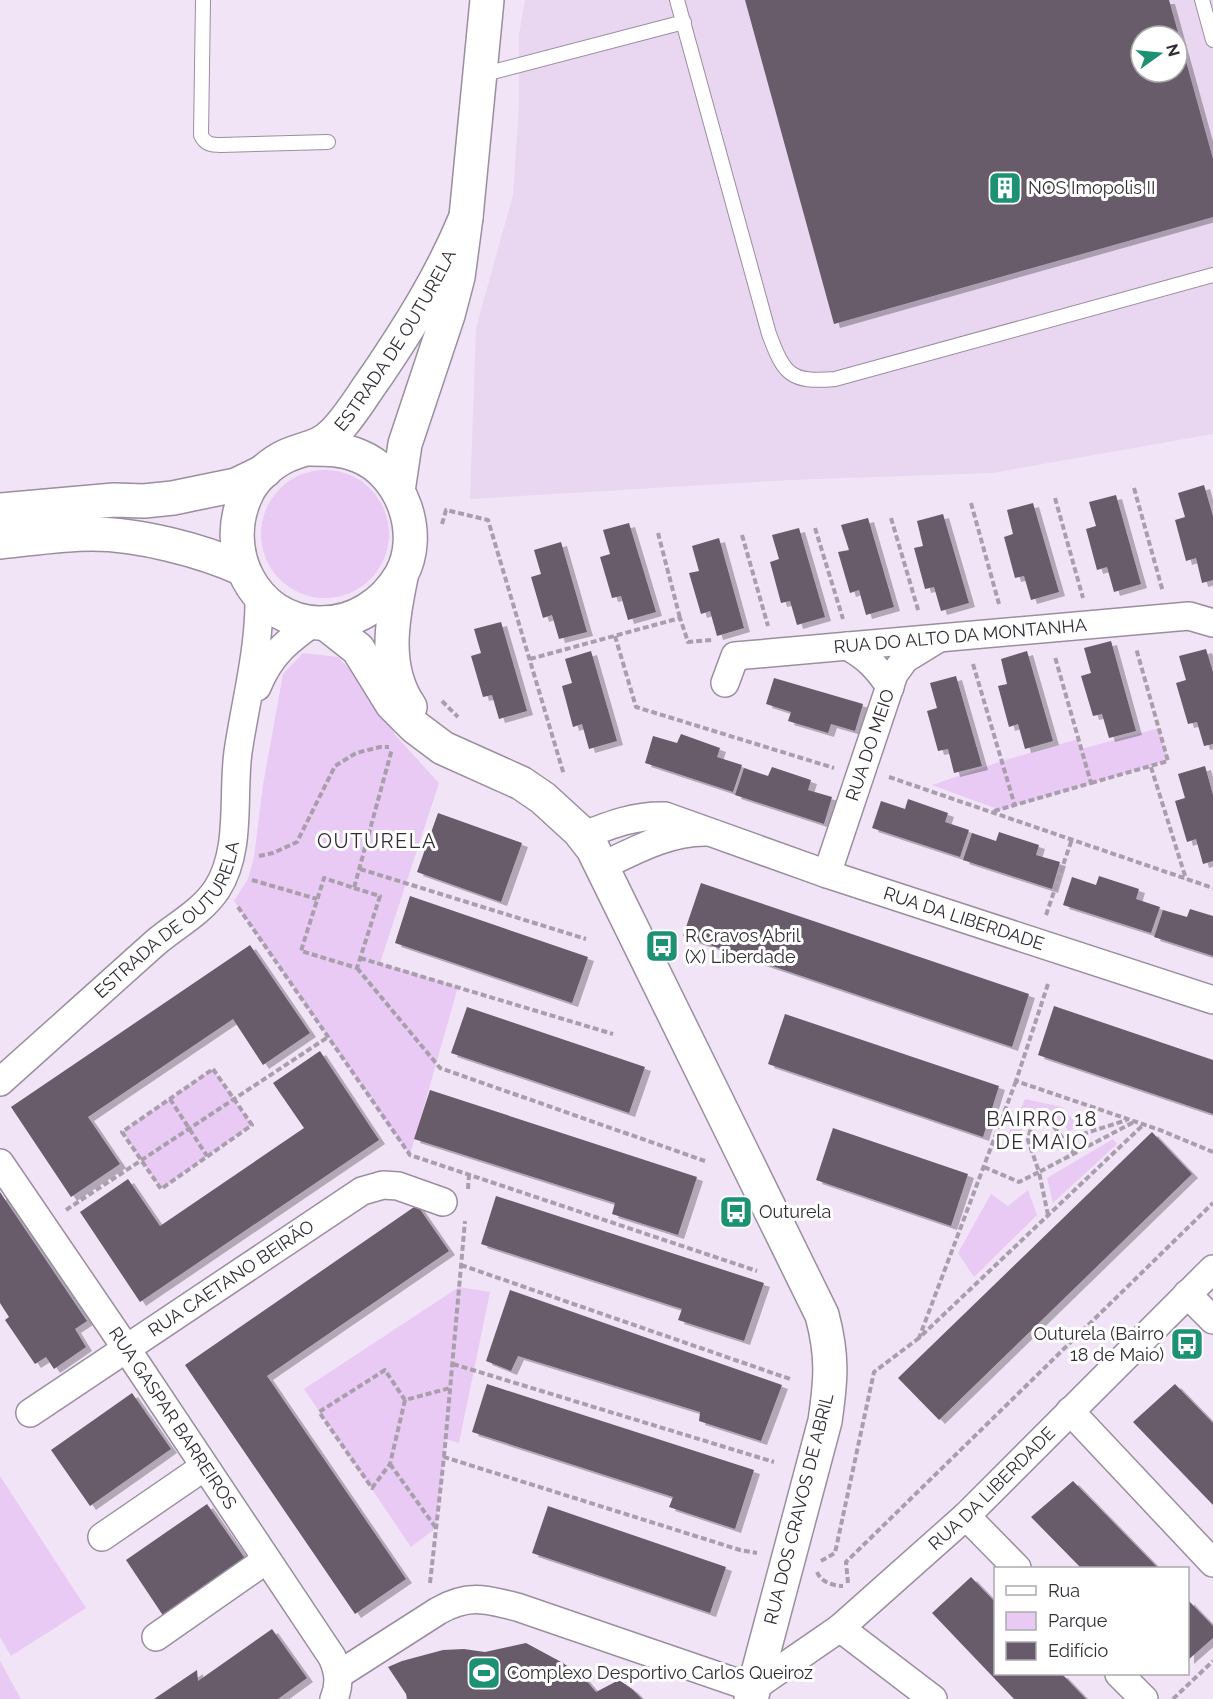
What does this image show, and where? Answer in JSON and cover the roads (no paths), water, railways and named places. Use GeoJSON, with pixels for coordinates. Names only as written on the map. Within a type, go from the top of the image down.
{"type":"FeatureCollection","features":[{"type":"Feature","properties":{"kind":"street","name":"ESTRADA DE OUTURELA"},"geometry":{"type":"LineString","coordinates":[[398,490],[405,444],[458,277],[488,0]]}},
{"type":"Feature","properties":{"kind":"street","name":"ESTRADA DE OUTURELA"},"geometry":{"type":"LineString","coordinates":[[0,1082],[156,942],[192,916],[206,903],[225,875],[230,854],[238,753],[256,653],[259,617],[251,582],[236,543],[238,517],[248,492],[265,471],[285,456],[310,449],[326,441],[354,410],[406,332],[446,265],[466,217]]}},
{"type":"Feature","properties":{"kind":"street","name":"ESTRADA DE OUTURELA"},"geometry":{"type":"LineString","coordinates":[[251,582],[275,608],[294,618],[319,623],[349,619],[371,609],[389,593],[402,572],[410,545],[408,517],[398,490],[382,470],[360,456],[335,449],[310,449]]}},
{"type":"Feature","properties":{"kind":"street"},"geometry":{"type":"LineString","coordinates":[[0,510],[114,500],[144,501],[173,498],[236,485],[265,471]]}},
{"type":"Feature","properties":{"kind":"street"},"geometry":{"type":"LineString","coordinates":[[0,542],[92,534],[122,536],[200,552],[222,559],[251,582]]}},
{"type":"Feature","properties":{"kind":"street"},"geometry":{"type":"LineString","coordinates":[[402,572],[393,615],[391,644],[396,673],[405,699],[421,723],[443,748]]}},
{"type":"Feature","properties":{"kind":"street","name":"RUA DO ALTO DA MONTANHA"},"geometry":{"type":"LineString","coordinates":[[725,683],[735,656],[846,637],[932,629],[1189,616],[1213,623]]}},
{"type":"Feature","properties":{"kind":"street","name":"ESTRADA DE OUTURELA"},"geometry":{"type":"LineString","coordinates":[[246,713],[265,668],[279,650],[319,623]]}},
{"type":"Feature","properties":{"kind":"street"},"geometry":{"type":"LineString","coordinates":[[319,623],[358,649],[392,704],[415,727],[443,748],[521,783],[561,812],[593,849],[600,867]]}},
{"type":"Feature","properties":{"kind":"street","name":"RUA DO MEIO"},"geometry":{"type":"LineString","coordinates":[[827,874],[894,674],[932,629]]}},
{"type":"Feature","properties":{"kind":"street"},"geometry":{"type":"LineString","coordinates":[[846,637],[876,667],[890,687]]}},
{"type":"Feature","properties":{"kind":"street","name":"RUA DA LIBERDADE"},"geometry":{"type":"LineString","coordinates":[[582,836],[614,823],[646,815],[665,816],[716,832],[827,874],[1213,1000]]}},
{"type":"Feature","properties":{"kind":"street","name":"RUA DA LIBERDADE"},"geometry":{"type":"LineString","coordinates":[[600,867],[673,836],[716,832]]}},
{"type":"Feature","properties":{"kind":"street","name":"RUA DOS CRAVOS DE ABRIL"},"geometry":{"type":"LineString","coordinates":[[600,867],[822,1315],[831,1356],[831,1383],[825,1421],[752,1694]]}},
{"type":"Feature","properties":{"kind":"street","name":"RUA GASPAR BARREIROS"},"geometry":{"type":"LineString","coordinates":[[0,1163],[332,1657],[338,1670],[336,1687]]}},
{"type":"Feature","properties":{"kind":"street","name":"RUA CAETANO BEIRÃO"},"geometry":{"type":"LineString","coordinates":[[30,1413],[362,1191],[383,1185],[398,1186],[455,1200]]}},
{"type":"Feature","properties":{"kind":"street","name":"RUA DA LIBERDADE"},"geometry":{"type":"LineString","coordinates":[[752,1694],[840,1628],[966,1516],[1213,1269]]}},
{"type":"Feature","properties":{"kind":"street"},"geometry":{"type":"LineString","coordinates":[[1188,1294],[1213,1320]]}},
{"type":"Feature","properties":{"kind":"street"},"geometry":{"type":"LineString","coordinates":[[1070,1411],[1213,1563]]}},
{"type":"Feature","properties":{"kind":"street"},"geometry":{"type":"LineString","coordinates":[[102,1537],[204,1467]]}},
{"type":"Feature","properties":{"kind":"street"},"geometry":{"type":"LineString","coordinates":[[966,1516],[1015,1567]]}},
{"type":"Feature","properties":{"kind":"street"},"geometry":{"type":"LineString","coordinates":[[156,1637],[266,1560]]}},
{"type":"Feature","properties":{"kind":"street","name":"RUA GASPAR BARREIROS"},"geometry":{"type":"LineString","coordinates":[[336,1687],[438,1611],[454,1602],[471,1599],[489,1600],[517,1607],[752,1694]]}},
{"type":"Feature","properties":{"kind":"street"},"geometry":{"type":"LineString","coordinates":[[840,1628],[933,1699]]}},
{"type":"Feature","properties":{"kind":"street"},"geometry":{"type":"LineString","coordinates":[[1120,1675],[1144,1699]]}},
{"type":"Feature","properties":{"kind":"lane"},"geometry":{"type":"LineString","coordinates":[[203,0],[201,135],[204,141],[211,145],[328,142]]}},
{"type":"Feature","properties":{"kind":"lane"},"geometry":{"type":"LineString","coordinates":[[677,0],[769,334],[779,362],[799,378],[815,381],[835,379],[1213,275]]}},
{"type":"Feature","properties":{"kind":"lane"},"geometry":{"type":"LineString","coordinates":[[1202,0],[1213,40]]}},
{"type":"Feature","properties":{"kind":"lane"},"geometry":{"type":"LineString","coordinates":[[481,75],[684,22]]}},
{"type":"Feature","properties":{"kind":"place","name":"NOS Imopolis II"},"geometry":{"type":"Point","coordinates":[1005,188]}},
{"type":"Feature","properties":{"kind":"place","name":"R Cravos Abril (X) Liberdade"},"geometry":{"type":"Point","coordinates":[662,946]}},
{"type":"Feature","properties":{"kind":"place","name":"Outurela"},"geometry":{"type":"Point","coordinates":[736,1212]}},
{"type":"Feature","properties":{"kind":"place","name":"Outurela (Bairro 18 de Maio)"},"geometry":{"type":"Point","coordinates":[1187,1344]}},
{"type":"Feature","properties":{"kind":"place","name":"Complexo Desportivo Carlos Queiroz"},"geometry":{"type":"Point","coordinates":[484,1673]}},
{"type":"Feature","properties":{"kind":"district","name":"OUTURELA"},"geometry":{"type":"Point","coordinates":[377,841]}},
{"type":"Feature","properties":{"kind":"district","name":"BAIRRO 18 DE MAIO"},"geometry":{"type":"Point","coordinates":[1042,1130]}}]}
